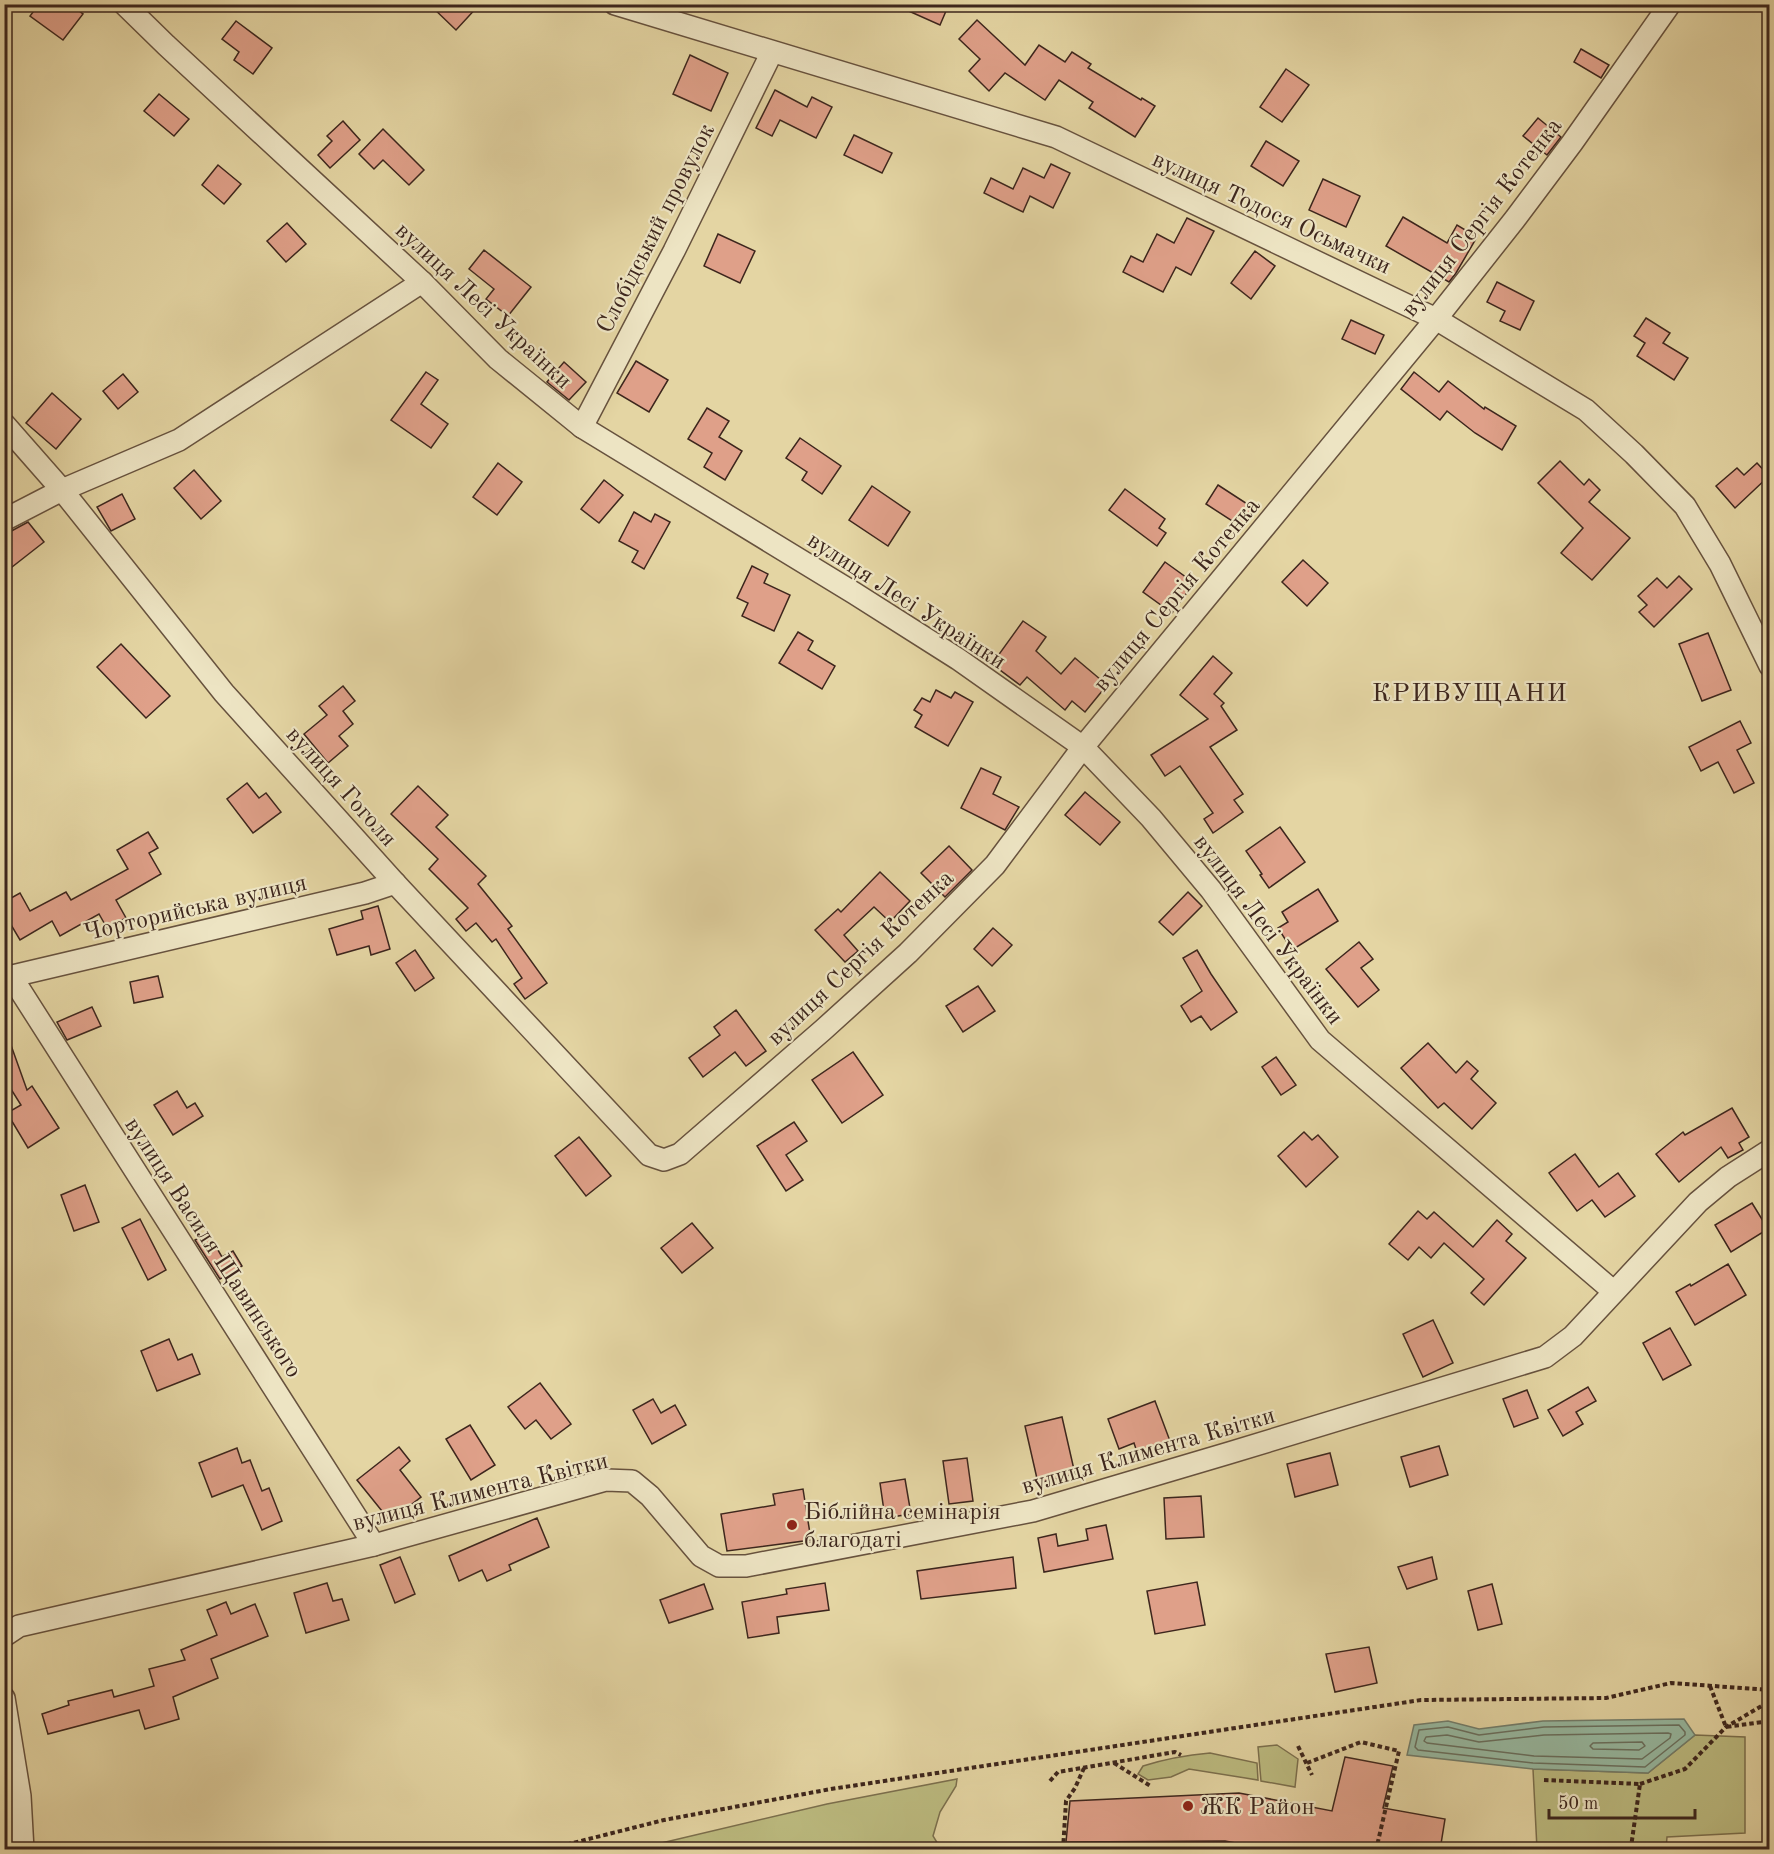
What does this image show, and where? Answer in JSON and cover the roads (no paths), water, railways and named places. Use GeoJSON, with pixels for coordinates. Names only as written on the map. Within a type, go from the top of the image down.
{"type":"FeatureCollection","features":[{"type":"Feature","properties":{"kind":"street","name":"вулиця Лесі Українки"},"geometry":{"type":"LineString","coordinates":[[124,4],[422,282],[498,359],[582,427],[958,659],[1083,747],[1151,818],[1212,891],[1320,1040],[1613,1291]]}},
{"type":"Feature","properties":{"kind":"street","name":"вулиця Тодося Осьмачки"},"geometry":{"type":"LineString","coordinates":[[615,4],[1056,137],[1436,319],[1586,410],[1634,454],[1685,506],[1720,564],[1770,666]]}},
{"type":"Feature","properties":{"kind":"street","name":"вулиця Сергія Котенка"},"geometry":{"type":"LineString","coordinates":[[664,1160],[680,1154],[823,1030],[908,953],[995,865],[1083,747],[1436,319],[1566,151],[1670,4]]}},
{"type":"Feature","properties":{"kind":"street","name":"Слобідський провулок"},"geometry":{"type":"LineString","coordinates":[[582,427],[674,251],[772,52]]}},
{"type":"Feature","properties":{"kind":"street"},"geometry":{"type":"LineString","coordinates":[[4,520],[62,490],[179,440],[422,282]]}},
{"type":"Feature","properties":{"kind":"street","name":"вулиця Гоголя"},"geometry":{"type":"LineString","coordinates":[[4,424],[62,490],[224,693],[395,883],[650,1155],[664,1160]]}},
{"type":"Feature","properties":{"kind":"street","name":"Чорторийська вулиця"},"geometry":{"type":"LineString","coordinates":[[8,977],[365,893],[395,883]]}},
{"type":"Feature","properties":{"kind":"street","name":"вулиця Василя Щавинського"},"geometry":{"type":"LineString","coordinates":[[8,977],[374,1545]]}},
{"type":"Feature","properties":{"kind":"street","name":"вулиця Климента Квітки"},"geometry":{"type":"LineString","coordinates":[[4,1636],[19,1626],[374,1545],[606,1480],[632,1481],[650,1496],[701,1556],[719,1566],[746,1566],[1033,1511],[1545,1357],[1573,1336],[1698,1202],[1728,1177],[1770,1150]]}},
{"type":"Feature","properties":{"kind":"street"},"geometry":{"type":"LineString","coordinates":[[4,1698],[20,1796],[23,1850]]}},
{"type":"Feature","properties":{"kind":"water"},"geometry":{"type":"Polygon","coordinates":[[[1684,1719],[1695,1735],[1648,1773],[1533,1769],[1407,1755],[1414,1725],[1448,1721],[1479,1729],[1543,1721],[1684,1719]]]}},
{"type":"Feature","properties":{"kind":"place","name":"Біблійна семінарія благодаті"},"geometry":{"type":"Point","coordinates":[792,1525]}},
{"type":"Feature","properties":{"kind":"place","name":"ЖК Район"},"geometry":{"type":"Point","coordinates":[1188,1806]}},
{"type":"Feature","properties":{"kind":"district","name":"КРИВУЩАНИ"},"geometry":{"type":"Point","coordinates":[1470,692]}}]}
